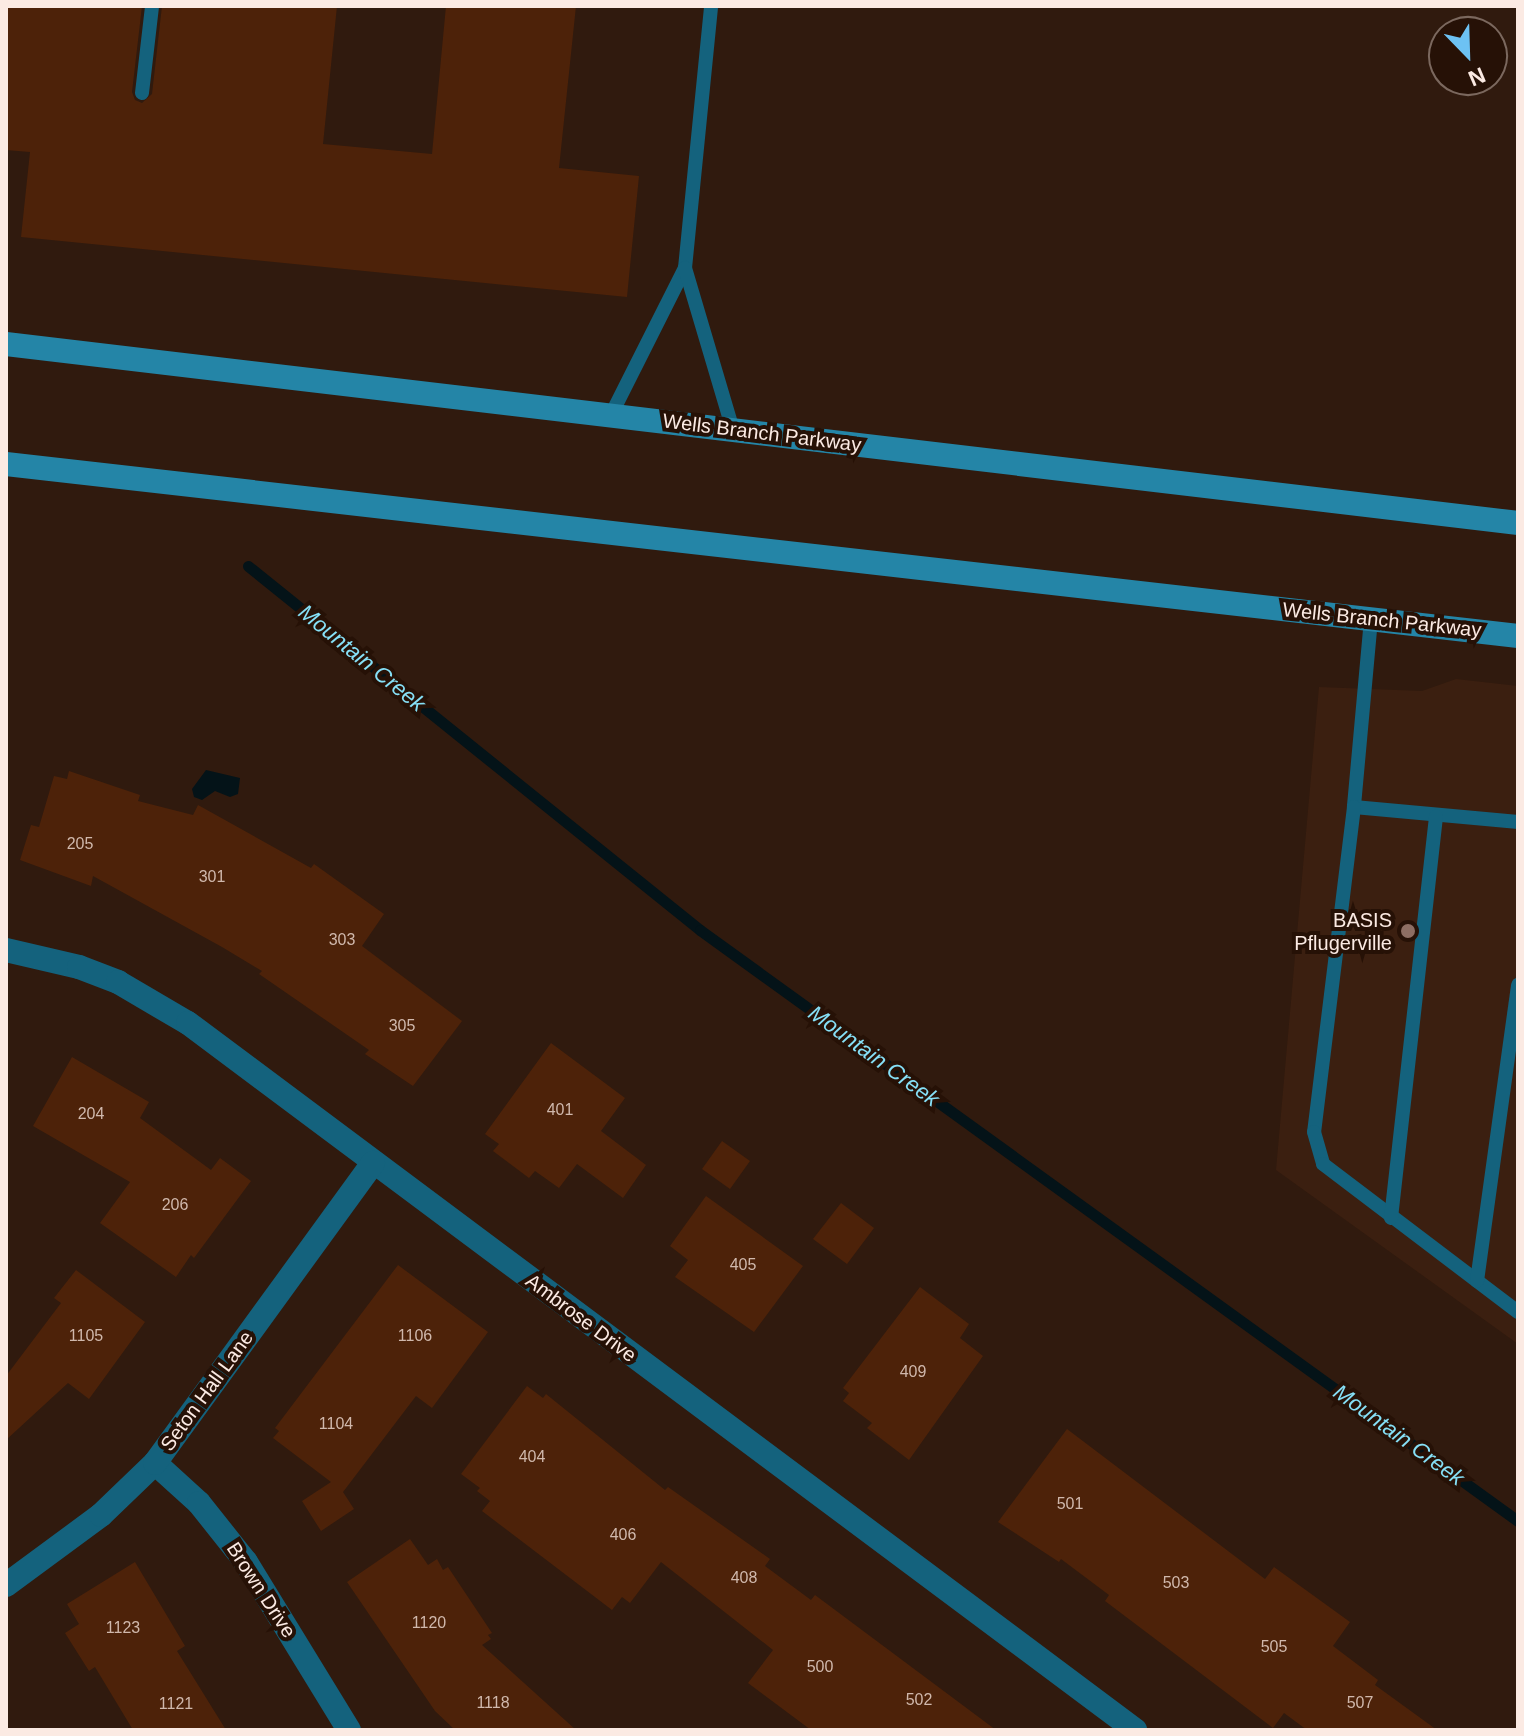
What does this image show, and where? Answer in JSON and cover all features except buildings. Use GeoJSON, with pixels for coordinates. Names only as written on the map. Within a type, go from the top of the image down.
{"type":"FeatureCollection","features":[{"type":"Feature","properties":{"kind":"main road","name":"Wells Branch Parkway"},"geometry":{"type":"LineString","coordinates":[[6,344],[1518,523]]}},
{"type":"Feature","properties":{"kind":"main road","name":"Wells Branch Parkway"},"geometry":{"type":"LineString","coordinates":[[6,464],[1518,636]]}},
{"type":"Feature","properties":{"kind":"street","name":"Ambrose Drive"},"geometry":{"type":"LineString","coordinates":[[6,950],[79,967],[118,982],[188,1023],[1135,1730]]}},
{"type":"Feature","properties":{"kind":"street","name":"Seton Hall Lane"},"geometry":{"type":"LineString","coordinates":[[6,1585],[101,1515],[155,1463],[373,1163]]}},
{"type":"Feature","properties":{"kind":"street","name":"Brown Drive"},"geometry":{"type":"LineString","coordinates":[[155,1463],[199,1503],[246,1562],[349,1730]]}},
{"type":"Feature","properties":{"kind":"lane"},"geometry":{"type":"LineString","coordinates":[[142,93],[152,6]]}},
{"type":"Feature","properties":{"kind":"lane"},"geometry":{"type":"LineString","coordinates":[[611,415],[685,268],[711,6]]}},
{"type":"Feature","properties":{"kind":"lane"},"geometry":{"type":"LineString","coordinates":[[685,268],[733,430]]}},
{"type":"Feature","properties":{"kind":"lane"},"geometry":{"type":"LineString","coordinates":[[1371,619],[1354,807],[1314,1132],[1323,1164],[1518,1312]]}},
{"type":"Feature","properties":{"kind":"lane"},"geometry":{"type":"LineString","coordinates":[[1354,807],[1436,817],[1518,822]]}},
{"type":"Feature","properties":{"kind":"lane"},"geometry":{"type":"LineString","coordinates":[[1391,1218],[1436,817]]}},
{"type":"Feature","properties":{"kind":"lane"},"geometry":{"type":"LineString","coordinates":[[1477,1281],[1518,985]]}},
{"type":"Feature","properties":{"kind":"shaded area","name":"BASIS Pflugerville"},"geometry":{"type":"Polygon","coordinates":[[[1456,679],[1518,686],[1518,1344],[1276,1170],[1319,687],[1422,691],[1456,679]]]}},
{"type":"Feature","properties":{"kind":"shaded area"},"geometry":{"type":"Polygon","coordinates":[[[206,770],[240,778],[238,794],[230,797],[215,791],[202,800],[194,797],[192,789],[206,770]]]}},
{"type":"Feature","properties":{"kind":"waterway","name":"Mountain Creek"},"geometry":{"type":"LineString","coordinates":[[248,566],[700,930],[1518,1521]]}},
{"type":"Feature","properties":{"kind":"place","name":"BASIS Pflugerville"},"geometry":{"type":"Point","coordinates":[1408,931]}}]}
